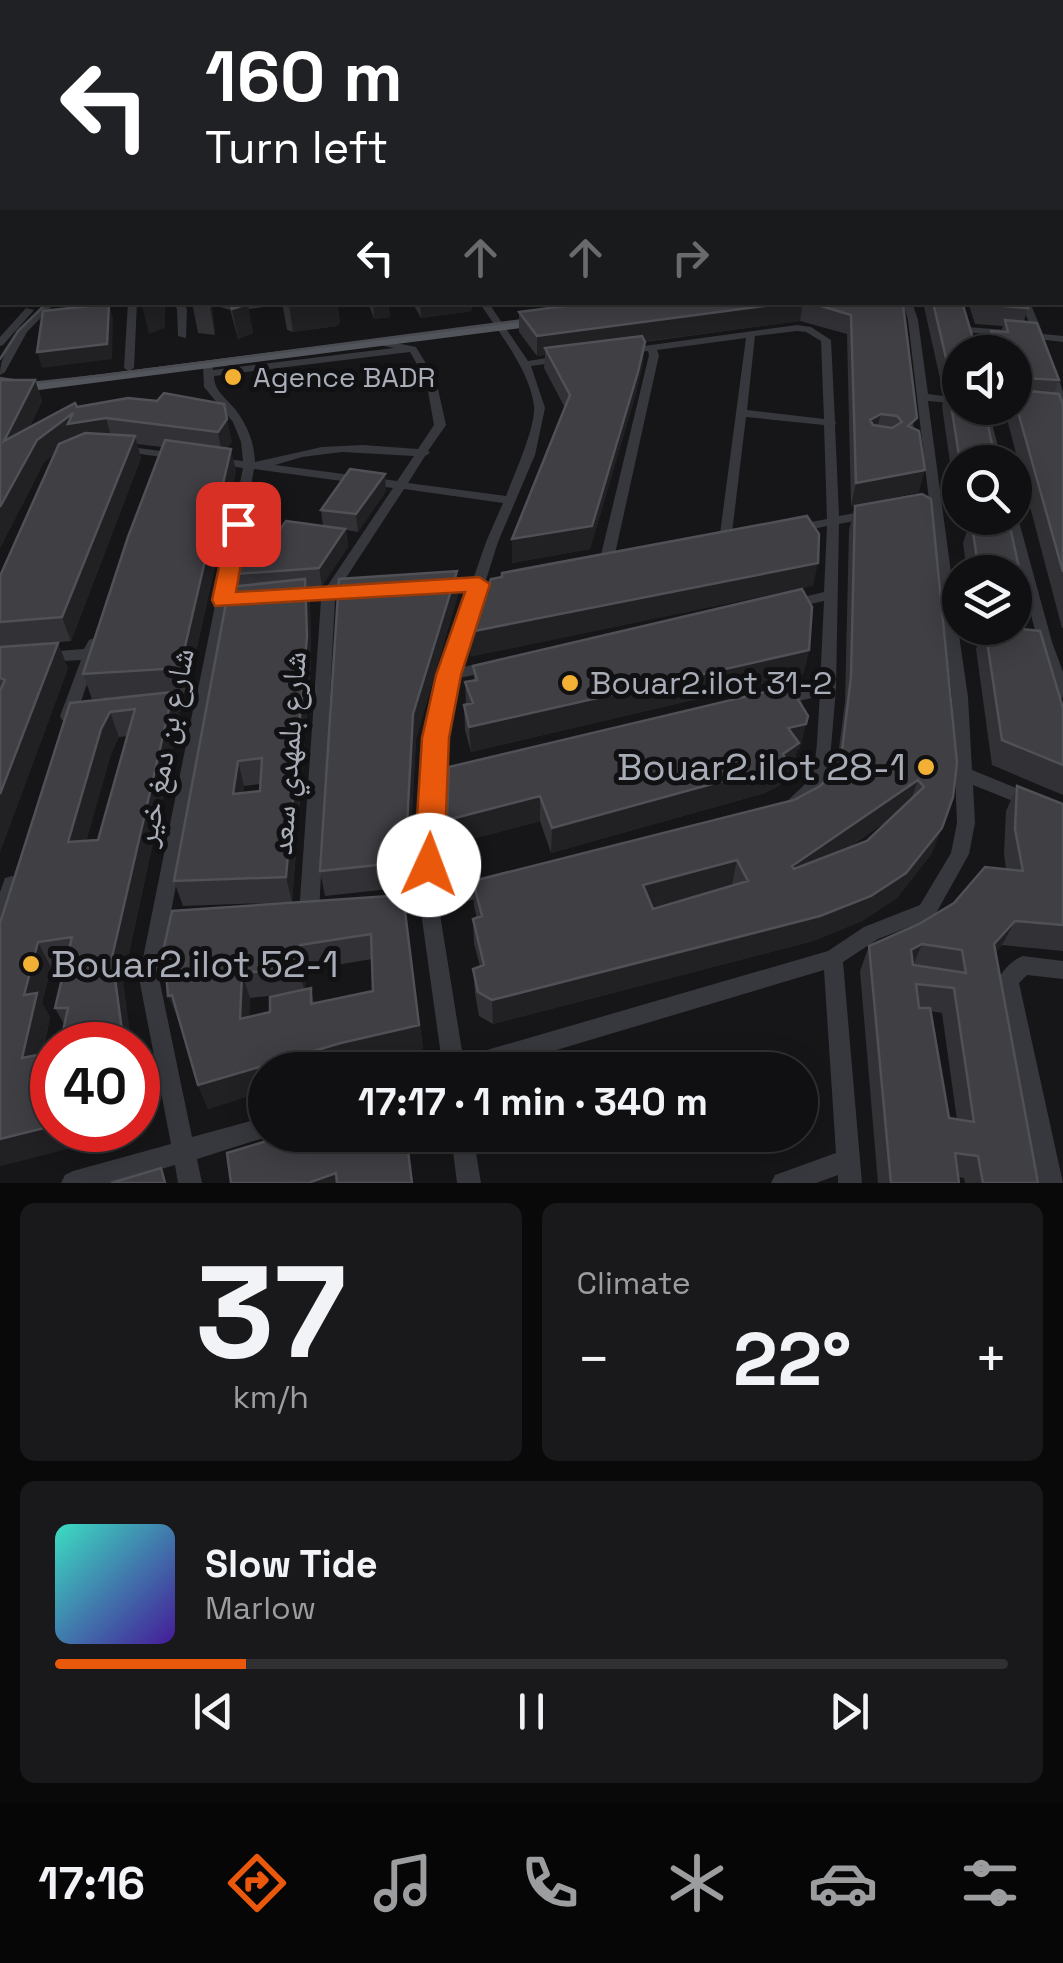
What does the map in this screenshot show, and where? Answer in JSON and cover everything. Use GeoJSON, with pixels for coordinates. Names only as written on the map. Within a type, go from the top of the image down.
{"type":"FeatureCollection","features":[{"type":"Feature","properties":{"kind":"main road"},"geometry":{"type":"LineString","coordinates":[[0,388],[130,368],[552,317]]}},
{"type":"Feature","properties":{"kind":"main road"},"geometry":{"type":"LineString","coordinates":[[0,388],[208,369],[498,324]]}},
{"type":"Feature","properties":{"kind":"street"},"geometry":{"type":"LineString","coordinates":[[0,343],[34,305]]}},
{"type":"Feature","properties":{"kind":"street"},"geometry":{"type":"LineString","coordinates":[[0,372],[23,331],[49,305]]}},
{"type":"Feature","properties":{"kind":"street"},"geometry":{"type":"LineString","coordinates":[[130,368],[133,305]]}},
{"type":"Feature","properties":{"kind":"street"},"geometry":{"type":"LineString","coordinates":[[220,305],[266,305]]}},
{"type":"Feature","properties":{"kind":"street"},"geometry":{"type":"LineString","coordinates":[[451,1052],[429,902],[436,738],[448,675],[492,542],[538,428],[537,391],[525,364],[485,305]]}},
{"type":"Feature","properties":{"kind":"street"},"geometry":{"type":"LineString","coordinates":[[908,305],[943,555]]}},
{"type":"Feature","properties":{"kind":"street"},"geometry":{"type":"LineString","coordinates":[[1026,305],[1063,409],[1047,408]]}},
{"type":"Feature","properties":{"kind":"street"},"geometry":{"type":"LineString","coordinates":[[179,306],[183,336]]}},
{"type":"Feature","properties":{"kind":"street"},"geometry":{"type":"LineString","coordinates":[[896,316],[913,320]]}},
{"type":"Feature","properties":{"kind":"street"},"geometry":{"type":"LineString","coordinates":[[963,316],[968,336],[1063,339]]}},
{"type":"Feature","properties":{"kind":"street"},"geometry":{"type":"LineString","coordinates":[[0,320],[18,322]]}},
{"type":"Feature","properties":{"kind":"street"},"geometry":{"type":"LineString","coordinates":[[616,352],[797,328],[826,340],[833,522],[828,689],[821,771],[808,794],[785,809]]}},
{"type":"Feature","properties":{"kind":"street"},"geometry":{"type":"LineString","coordinates":[[724,542],[751,334]]}},
{"type":"Feature","properties":{"kind":"street"},"geometry":{"type":"LineString","coordinates":[[328,595],[440,425],[431,380],[413,349],[376,342]]}},
{"type":"Feature","properties":{"kind":"street"},"geometry":{"type":"LineString","coordinates":[[606,563],[654,355],[652,348]]}},
{"type":"Feature","properties":{"kind":"street"},"geometry":{"type":"LineString","coordinates":[[208,369],[413,349]]}},
{"type":"Feature","properties":{"kind":"street"},"geometry":{"type":"LineString","coordinates":[[525,364],[580,357]]}},
{"type":"Feature","properties":{"kind":"street","name":"شارع بن دمغ خير"},"geometry":{"type":"LineString","coordinates":[[190,1183],[149,978],[203,704],[232,600],[238,524],[254,466],[240,419],[208,387],[208,369]]}},
{"type":"Feature","properties":{"kind":"street"},"geometry":{"type":"LineString","coordinates":[[922,396],[942,399]]}},
{"type":"Feature","properties":{"kind":"street"},"geometry":{"type":"LineString","coordinates":[[740,412],[831,430],[850,439]]}},
{"type":"Feature","properties":{"kind":"street"},"geometry":{"type":"LineString","coordinates":[[254,466],[351,446],[424,454]]}},
{"type":"Feature","properties":{"kind":"street"},"geometry":{"type":"LineString","coordinates":[[912,446],[930,447]]}},
{"type":"Feature","properties":{"kind":"street"},"geometry":{"type":"LineString","coordinates":[[112,447],[511,500]]}},
{"type":"Feature","properties":{"kind":"street"},"geometry":{"type":"LineString","coordinates":[[156,472],[163,454]]}},
{"type":"Feature","properties":{"kind":"street"},"geometry":{"type":"LineString","coordinates":[[919,504],[936,501]]}},
{"type":"Feature","properties":{"kind":"street"},"geometry":{"type":"LineString","coordinates":[[779,532],[884,512]]}},
{"type":"Feature","properties":{"kind":"street"},"geometry":{"type":"LineString","coordinates":[[238,524],[310,534]]}},
{"type":"Feature","properties":{"kind":"street"},"geometry":{"type":"LineString","coordinates":[[1017,535],[1063,693]]}},
{"type":"Feature","properties":{"kind":"street"},"geometry":{"type":"LineString","coordinates":[[708,544],[743,538]]}},
{"type":"Feature","properties":{"kind":"street"},"geometry":{"type":"LineString","coordinates":[[347,539],[365,541]]}},
{"type":"Feature","properties":{"kind":"street"},"geometry":{"type":"LineString","coordinates":[[588,566],[623,560]]}},
{"type":"Feature","properties":{"kind":"street"},"geometry":{"type":"LineString","coordinates":[[460,586],[497,581]]}},
{"type":"Feature","properties":{"kind":"street"},"geometry":{"type":"LineString","coordinates":[[276,598],[366,592]]}},
{"type":"Feature","properties":{"kind":"street","name":"شارع بلمهدي سعد"},"geometry":{"type":"LineString","coordinates":[[309,914],[328,595]]}},
{"type":"Feature","properties":{"kind":"street"},"geometry":{"type":"LineString","coordinates":[[774,607],[831,595]]}},
{"type":"Feature","properties":{"kind":"street"},"geometry":{"type":"LineString","coordinates":[[62,732],[103,618]]}},
{"type":"Feature","properties":{"kind":"street"},"geometry":{"type":"LineString","coordinates":[[1032,641],[1063,645]]}},
{"type":"Feature","properties":{"kind":"street"},"geometry":{"type":"LineString","coordinates":[[515,1052],[834,958],[871,933],[927,912],[945,887],[960,854],[966,822],[966,775],[954,645]]}},
{"type":"Feature","properties":{"kind":"street"},"geometry":{"type":"LineString","coordinates":[[36,657],[90,654]]}},
{"type":"Feature","properties":{"kind":"street"},"geometry":{"type":"LineString","coordinates":[[448,675],[506,663]]}},
{"type":"Feature","properties":{"kind":"street"},"geometry":{"type":"LineString","coordinates":[[756,705],[828,689]]}},
{"type":"Feature","properties":{"kind":"street"},"geometry":{"type":"LineString","coordinates":[[145,708],[203,704]]}},
{"type":"Feature","properties":{"kind":"street"},"geometry":{"type":"LineString","coordinates":[[68,713],[88,712]]}},
{"type":"Feature","properties":{"kind":"street"},"geometry":{"type":"LineString","coordinates":[[434,774],[452,770]]}},
{"type":"Feature","properties":{"kind":"street"},"geometry":{"type":"LineString","coordinates":[[966,775],[1063,814]]}},
{"type":"Feature","properties":{"kind":"street"},"geometry":{"type":"LineString","coordinates":[[0,922],[19,865]]}},
{"type":"Feature","properties":{"kind":"street"},"geometry":{"type":"LineString","coordinates":[[360,909],[429,902],[504,884]]}},
{"type":"Feature","properties":{"kind":"street"},"geometry":{"type":"LineString","coordinates":[[160,921],[208,918]]}},
{"type":"Feature","properties":{"kind":"street"},"geometry":{"type":"LineString","coordinates":[[784,1183],[849,1172],[834,958]]}},
{"type":"Feature","properties":{"kind":"street"},"geometry":{"type":"LineString","coordinates":[[1051,1183],[1008,980],[1023,965],[1063,970]]}},
{"type":"Feature","properties":{"kind":"street"},"geometry":{"type":"LineString","coordinates":[[74,1183],[248,1133]]}},
{"type":"Feature","properties":{"kind":"street"},"geometry":{"type":"LineString","coordinates":[[464,1152],[469,1183]]}},
{"type":"Feature","properties":{"kind":"building"},"geometry":{"type":"Polygon","coordinates":[[[109,305],[107,344],[37,352],[43,311],[109,305]]]}},
{"type":"Feature","properties":{"kind":"building"},"geometry":{"type":"Polygon","coordinates":[[[573,305],[771,305],[537,336],[519,312],[573,305]]]}},
{"type":"Feature","properties":{"kind":"building"},"geometry":{"type":"Polygon","coordinates":[[[818,305],[903,305],[917,418],[908,426],[919,431],[925,470],[856,483],[851,315],[818,305]],[[881,414],[870,420],[873,425],[892,428],[902,422],[897,416],[881,414]]]}},
{"type":"Feature","properties":{"kind":"building"},"geometry":{"type":"Polygon","coordinates":[[[934,305],[963,305],[972,335],[942,335],[942,341],[934,305]]]}},
{"type":"Feature","properties":{"kind":"building"},"geometry":{"type":"Polygon","coordinates":[[[1005,320],[1037,323],[1059,380],[1032,379],[1032,335],[993,335],[991,331],[1008,332],[1005,320]]]}},
{"type":"Feature","properties":{"kind":"building"},"geometry":{"type":"Polygon","coordinates":[[[642,336],[645,342],[638,372],[592,526],[512,539],[570,395],[545,348],[642,336]]]}},
{"type":"Feature","properties":{"kind":"building"},"geometry":{"type":"Polygon","coordinates":[[[0,380],[35,380],[4,441],[75,403],[77,407],[128,398],[157,401],[164,393],[224,404],[227,419],[218,432],[106,418],[68,424],[73,413],[37,440],[0,507],[0,380]]]}},
{"type":"Feature","properties":{"kind":"building"},"geometry":{"type":"Polygon","coordinates":[[[1032,391],[1059,394],[1063,405],[1063,572],[1032,462],[1032,445],[1027,445],[1022,425],[1032,425],[1032,391]]]}},
{"type":"Feature","properties":{"kind":"building"},"geometry":{"type":"Polygon","coordinates":[[[954,425],[988,425],[992,445],[957,445],[954,425]]]}},
{"type":"Feature","properties":{"kind":"building"},"geometry":{"type":"Polygon","coordinates":[[[85,433],[135,436],[62,617],[0,622],[0,576],[59,444],[85,433]]]}},
{"type":"Feature","properties":{"kind":"building"},"geometry":{"type":"Polygon","coordinates":[[[165,440],[231,449],[180,668],[83,674],[128,537],[165,440]]]}},
{"type":"Feature","properties":{"kind":"building"},"geometry":{"type":"Polygon","coordinates":[[[350,469],[385,474],[356,514],[321,510],[350,469]]]}},
{"type":"Feature","properties":{"kind":"building"},"geometry":{"type":"Polygon","coordinates":[[[922,494],[931,499],[942,645],[945,645],[957,763],[953,797],[942,828],[906,873],[871,896],[820,916],[492,1000],[478,992],[473,969],[484,965],[473,919],[482,916],[473,881],[794,800],[820,786],[840,767],[851,677],[855,506],[922,494]],[[918,780],[792,866],[794,869],[867,841],[924,787],[918,780]],[[737,860],[643,885],[653,909],[748,881],[737,860]]]}},
{"type":"Feature","properties":{"kind":"building"},"geometry":{"type":"Polygon","coordinates":[[[807,516],[819,534],[818,563],[469,632],[491,579],[502,577],[502,573],[807,516]]]}},
{"type":"Feature","properties":{"kind":"building"},"geometry":{"type":"Polygon","coordinates":[[[286,521],[345,529],[319,568],[235,574],[242,535],[273,539],[286,521]]]}},
{"type":"Feature","properties":{"kind":"building"},"geometry":{"type":"Polygon","coordinates":[[[973,535],[1012,535],[1016,555],[976,555],[973,535]]]}},
{"type":"Feature","properties":{"kind":"building"},"geometry":{"type":"Polygon","coordinates":[[[457,571],[413,714],[405,862],[320,871],[339,579],[457,571]]]}},
{"type":"Feature","properties":{"kind":"building"},"geometry":{"type":"Polygon","coordinates":[[[305,579],[307,636],[286,877],[174,881],[229,587],[305,579]],[[262,758],[238,761],[233,794],[260,791],[262,758]]]}},
{"type":"Feature","properties":{"kind":"building"},"geometry":{"type":"Polygon","coordinates":[[[802,589],[812,607],[809,650],[469,727],[464,705],[473,703],[465,682],[477,680],[473,666],[802,589]]]}},
{"type":"Feature","properties":{"kind":"building"},"geometry":{"type":"Polygon","coordinates":[[[1032,630],[1040,631],[1063,708],[1063,765],[1002,740],[988,645],[1032,645],[1032,630]]]}},
{"type":"Feature","properties":{"kind":"building"},"geometry":{"type":"Polygon","coordinates":[[[58,643],[0,794],[0,691],[5,680],[0,678],[0,647],[58,643]]]}},
{"type":"Feature","properties":{"kind":"building"},"geometry":{"type":"Polygon","coordinates":[[[790,686],[808,716],[806,724],[788,728],[799,743],[783,754],[786,760],[770,768],[552,828],[540,796],[447,820],[449,767],[790,686]]]}},
{"type":"Feature","properties":{"kind":"building"},"geometry":{"type":"Polygon","coordinates":[[[173,692],[112,957],[121,1022],[65,1022],[68,1008],[55,1008],[72,937],[38,942],[24,995],[37,993],[22,1058],[30,1056],[30,1132],[0,1139],[0,923],[70,703],[173,692]],[[135,709],[110,712],[101,729],[68,842],[98,840],[135,709]]]}},
{"type":"Feature","properties":{"kind":"building"},"geometry":{"type":"Polygon","coordinates":[[[1017,786],[1063,804],[1063,925],[1015,921],[994,944],[1038,1183],[983,1183],[978,1156],[955,1153],[959,1183],[891,1183],[869,946],[954,903],[985,867],[1023,871],[1015,829],[1017,786]],[[922,944],[911,950],[913,965],[966,973],[962,950],[922,944]],[[916,984],[919,1008],[930,1008],[949,1118],[974,1122],[954,988],[916,984]]]}},
{"type":"Feature","properties":{"kind":"building"},"geometry":{"type":"Polygon","coordinates":[[[403,895],[419,1025],[310,1052],[248,1052],[248,1070],[198,1085],[172,995],[168,996],[164,947],[172,911],[403,895]],[[371,934],[300,945],[298,968],[242,973],[240,1019],[270,1012],[270,997],[311,988],[311,1004],[373,991],[371,934]]]}},
{"type":"Feature","properties":{"kind":"building"},"geometry":{"type":"Polygon","coordinates":[[[248,1147],[248,1152],[408,1152],[412,1183],[337,1183],[336,1173],[311,1183],[231,1183],[227,1153],[248,1147]]]}},
{"type":"Feature","properties":{"kind":"building"},"geometry":{"type":"Polygon","coordinates":[[[161,1168],[165,1183],[111,1183],[161,1168]]]}},
{"type":"Feature","properties":{"kind":"tram line"},"geometry":{"type":"LineString","coordinates":[[0,359],[18,331],[45,305]]}},
{"type":"Feature","properties":{"kind":"tram line"},"geometry":{"type":"LineString","coordinates":[[0,378],[31,383],[106,375],[547,317]]}},
{"type":"Feature","properties":{"kind":"place","name":"Agence BADR"},"geometry":{"type":"Point","coordinates":[233,377]}},
{"type":"Feature","properties":{"kind":"place","name":"Bouar2.ilot 31-2"},"geometry":{"type":"Point","coordinates":[570,683]}},
{"type":"Feature","properties":{"kind":"place","name":"Bouar2.ilot 28-1"},"geometry":{"type":"Point","coordinates":[926,767]}},
{"type":"Feature","properties":{"kind":"place","name":"Bouar2.ilot 52-1"},"geometry":{"type":"Point","coordinates":[31,964]}},
{"type":"Feature","properties":{"kind":"route"},"geometry":{"type":"LineString","coordinates":[[238,524],[223,600],[479,584],[448,675],[436,738],[429,865]]}}]}
